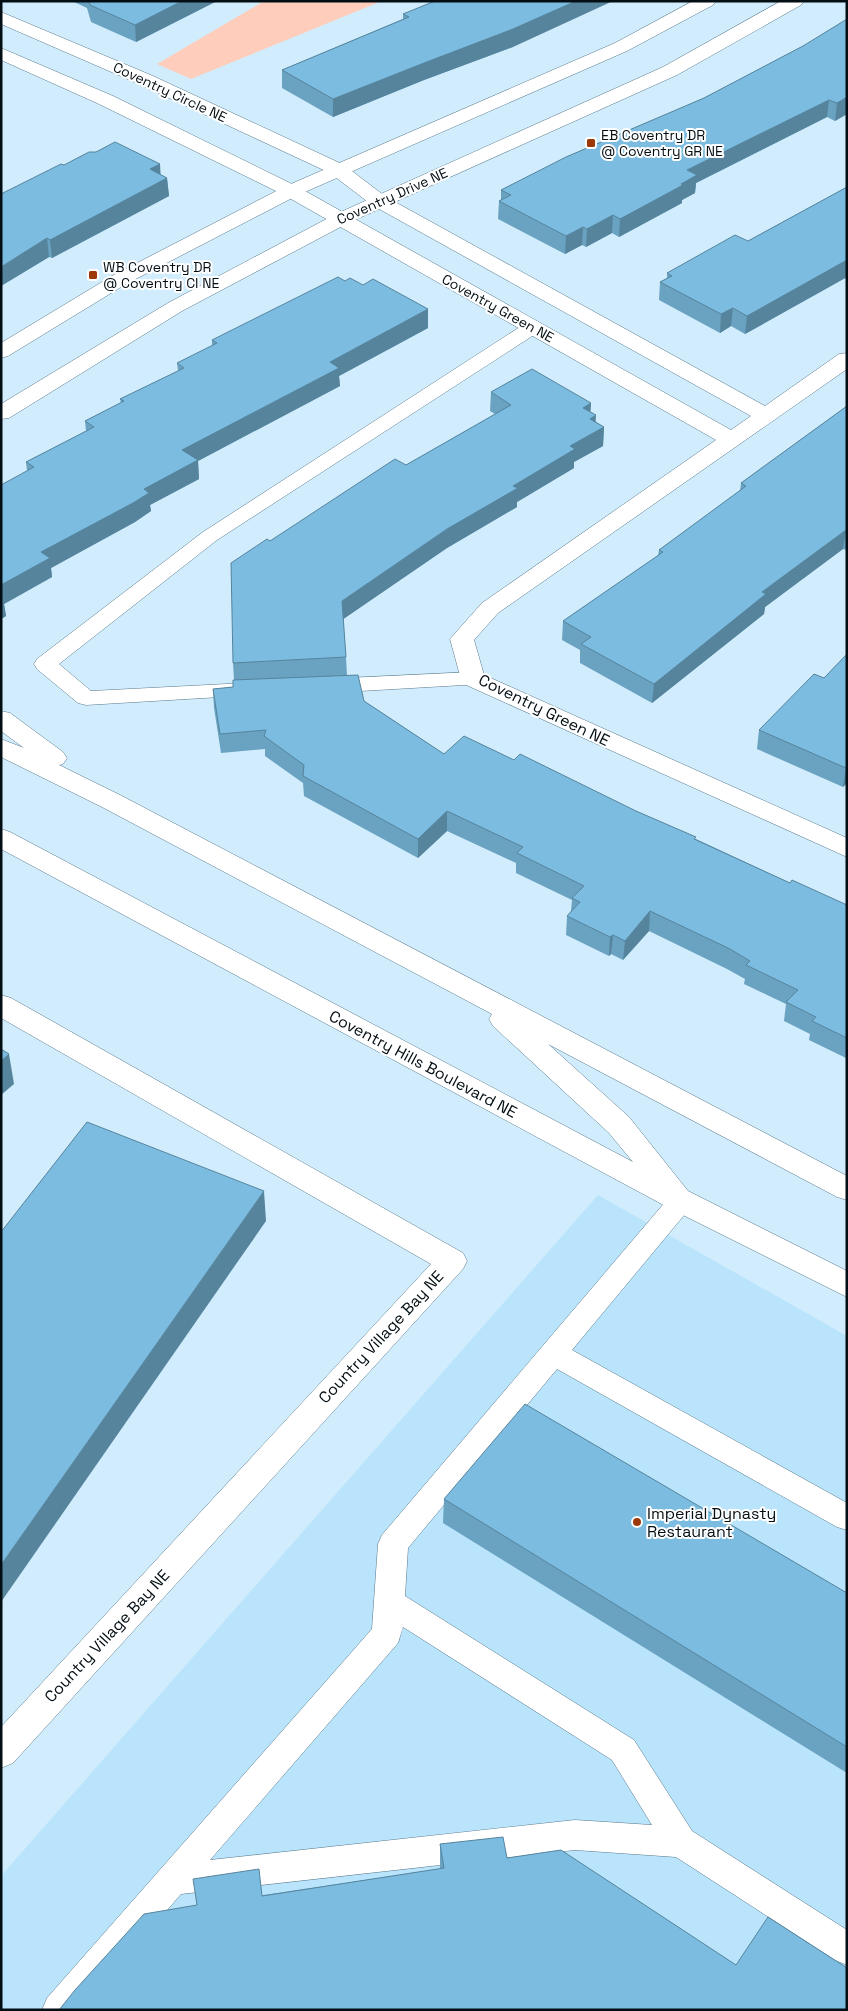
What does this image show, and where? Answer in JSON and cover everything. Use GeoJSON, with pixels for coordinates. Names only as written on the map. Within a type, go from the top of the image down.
{"type":"FeatureCollection","features":[{"type":"Feature","properties":{"kind":"street"},"geometry":{"type":"LineString","coordinates":[[1,352],[119,280],[291,191],[337,169],[621,47],[707,1]]}},
{"type":"Feature","properties":{"kind":"street","name":"Coventry Drive NE"},"geometry":{"type":"LineString","coordinates":[[1,413],[175,307],[341,219],[670,71],[795,1]]}},
{"type":"Feature","properties":{"kind":"street","name":"Coventry Circle NE"},"geometry":{"type":"LineString","coordinates":[[1,17],[146,80],[337,169]]}},
{"type":"Feature","properties":{"kind":"street"},"geometry":{"type":"LineString","coordinates":[[1,53],[106,100],[291,191]]}},
{"type":"Feature","properties":{"kind":"street"},"geometry":{"type":"LineString","coordinates":[[337,169],[379,202],[766,415]]}},
{"type":"Feature","properties":{"kind":"street","name":"Coventry Green NE"},"geometry":{"type":"LineString","coordinates":[[291,191],[731,439]]}},
{"type":"Feature","properties":{"kind":"street","name":"Coventry Green NE"},"geometry":{"type":"LineString","coordinates":[[847,359],[490,608],[462,639],[473,679],[847,848]]}},
{"type":"Feature","properties":{"kind":"street"},"geometry":{"type":"LineString","coordinates":[[1,719],[111,801]]}},
{"type":"Feature","properties":{"kind":"street"},"geometry":{"type":"LineString","coordinates":[[1,746],[111,801],[847,1189]]}},
{"type":"Feature","properties":{"kind":"street","name":"Coventry Hills Boulevard NE"},"geometry":{"type":"LineString","coordinates":[[1,838],[681,1201],[847,1285]]}},
{"type":"Feature","properties":{"kind":"street"},"geometry":{"type":"LineString","coordinates":[[474,992],[619,1125],[681,1201]]}},
{"type":"Feature","properties":{"kind":"street","name":"Country Village Bay NE"},"geometry":{"type":"LineString","coordinates":[[1,1005],[452,1261],[1,1752]]}},
{"type":"Feature","properties":{"kind":"lane"},"geometry":{"type":"LineString","coordinates":[[265,689],[86,698],[45,664],[210,536],[533,328]]}},
{"type":"Feature","properties":{"kind":"lane"},"geometry":{"type":"LineString","coordinates":[[304,687],[473,679]]}},
{"type":"Feature","properties":{"kind":"lane"},"geometry":{"type":"LineString","coordinates":[[59,2010],[387,1634],[393,1544],[555,1354],[681,1201]]}},
{"type":"Feature","properties":{"kind":"lane"},"geometry":{"type":"LineString","coordinates":[[555,1354],[847,1518]]}},
{"type":"Feature","properties":{"kind":"lane"},"geometry":{"type":"LineString","coordinates":[[388,1602],[623,1750],[681,1842],[847,1949]]}},
{"type":"Feature","properties":{"kind":"lane"},"geometry":{"type":"LineString","coordinates":[[172,1880],[575,1834],[681,1842]]}},
{"type":"Feature","properties":{"kind":"shaded area"},"geometry":{"type":"Polygon","coordinates":[[[264,1],[382,1],[191,79],[157,64],[264,1]]]}},
{"type":"Feature","properties":{"kind":"shaded area"},"geometry":{"type":"Polygon","coordinates":[[[598,1195],[847,1336],[847,2010],[1,2010],[1,1876],[598,1195]]]}},
{"type":"Feature","properties":{"kind":"building"},"geometry":{"type":"Polygon","coordinates":[[[89,1],[182,1],[135,25],[90,5],[89,1]]]}},
{"type":"Feature","properties":{"kind":"building"},"geometry":{"type":"Polygon","coordinates":[[[435,1],[576,1],[513,29],[333,99],[282,70],[409,17],[403,14],[435,1]]]}},
{"type":"Feature","properties":{"kind":"building"},"geometry":{"type":"Polygon","coordinates":[[[847,19],[847,97],[837,103],[829,100],[687,170],[697,175],[681,184],[683,185],[620,219],[613,215],[587,229],[583,227],[566,236],[499,201],[511,195],[501,190],[566,157],[704,98],[803,46],[847,19]]]}},
{"type":"Feature","properties":{"kind":"building"},"geometry":{"type":"Polygon","coordinates":[[[115,142],[160,164],[150,169],[167,178],[50,240],[47,238],[1,267],[1,194],[61,164],[64,165],[89,152],[96,152],[115,142]]]}},
{"type":"Feature","properties":{"kind":"building"},"geometry":{"type":"Polygon","coordinates":[[[847,187],[847,260],[747,316],[733,308],[721,314],[660,282],[672,276],[667,273],[735,235],[748,241],[847,187]]]}},
{"type":"Feature","properties":{"kind":"building"},"geometry":{"type":"Polygon","coordinates":[[[338,277],[345,281],[350,278],[363,285],[373,279],[428,309],[330,362],[339,368],[182,450],[198,460],[144,489],[149,493],[133,503],[41,552],[50,558],[1,585],[1,485],[34,467],[26,462],[94,427],[85,421],[124,401],[120,399],[184,368],[177,363],[217,343],[212,340],[338,277]]]}},
{"type":"Feature","properties":{"kind":"building"},"geometry":{"type":"Polygon","coordinates":[[[532,369],[591,403],[583,408],[596,415],[590,419],[604,427],[570,446],[575,449],[513,486],[518,488],[447,529],[342,601],[346,657],[233,663],[231,563],[267,539],[270,541],[395,459],[406,465],[511,405],[491,392],[532,369]]]}},
{"type":"Feature","properties":{"kind":"building"},"geometry":{"type":"Polygon","coordinates":[[[847,406],[847,530],[762,592],[766,594],[654,684],[581,644],[591,637],[563,621],[663,552],[659,550],[746,486],[741,483],[847,406]]]}},
{"type":"Feature","properties":{"kind":"building"},"geometry":{"type":"Polygon","coordinates":[[[847,654],[846,768],[759,730],[814,674],[824,678],[847,654]]]}},
{"type":"Feature","properties":{"kind":"building"},"geometry":{"type":"Polygon","coordinates":[[[358,675],[364,701],[444,754],[464,736],[514,760],[520,754],[636,811],[696,837],[694,839],[790,883],[792,880],[847,905],[847,1038],[812,1021],[816,1017],[786,1002],[798,990],[746,965],[750,961],[730,949],[650,911],[625,941],[613,935],[610,937],[567,916],[580,902],[572,898],[584,886],[517,853],[523,847],[447,811],[418,839],[303,776],[304,765],[264,736],[266,730],[220,734],[213,689],[233,687],[233,680],[358,675]]]}},
{"type":"Feature","properties":{"kind":"building"},"geometry":{"type":"Polygon","coordinates":[[[1,1049],[9,1054],[1,1061],[1,1049]]]}},
{"type":"Feature","properties":{"kind":"building"},"geometry":{"type":"Polygon","coordinates":[[[87,1122],[264,1191],[1,1565],[1,1232],[87,1122]]]}},
{"type":"Feature","properties":{"kind":"building"},"geometry":{"type":"Polygon","coordinates":[[[525,1404],[847,1593],[847,1747],[444,1499],[525,1404]]]}},
{"type":"Feature","properties":{"kind":"building"},"geometry":{"type":"Polygon","coordinates":[[[503,1837],[507,1858],[561,1850],[736,1965],[768,1917],[847,1968],[847,2010],[59,2010],[144,1914],[197,1905],[193,1879],[259,1869],[262,1896],[444,1868],[440,1844],[503,1837]]]}},
{"type":"Feature","properties":{"kind":"place","name":"EB Coventry DR @ Coventry GR NE"},"geometry":{"type":"Point","coordinates":[591,143]}},
{"type":"Feature","properties":{"kind":"place","name":"WB Coventry DR @ Coventry CI NE"},"geometry":{"type":"Point","coordinates":[93,275]}},
{"type":"Feature","properties":{"kind":"place","name":"Imperial Dynasty Restaurant"},"geometry":{"type":"Point","coordinates":[637,1522]}}]}
